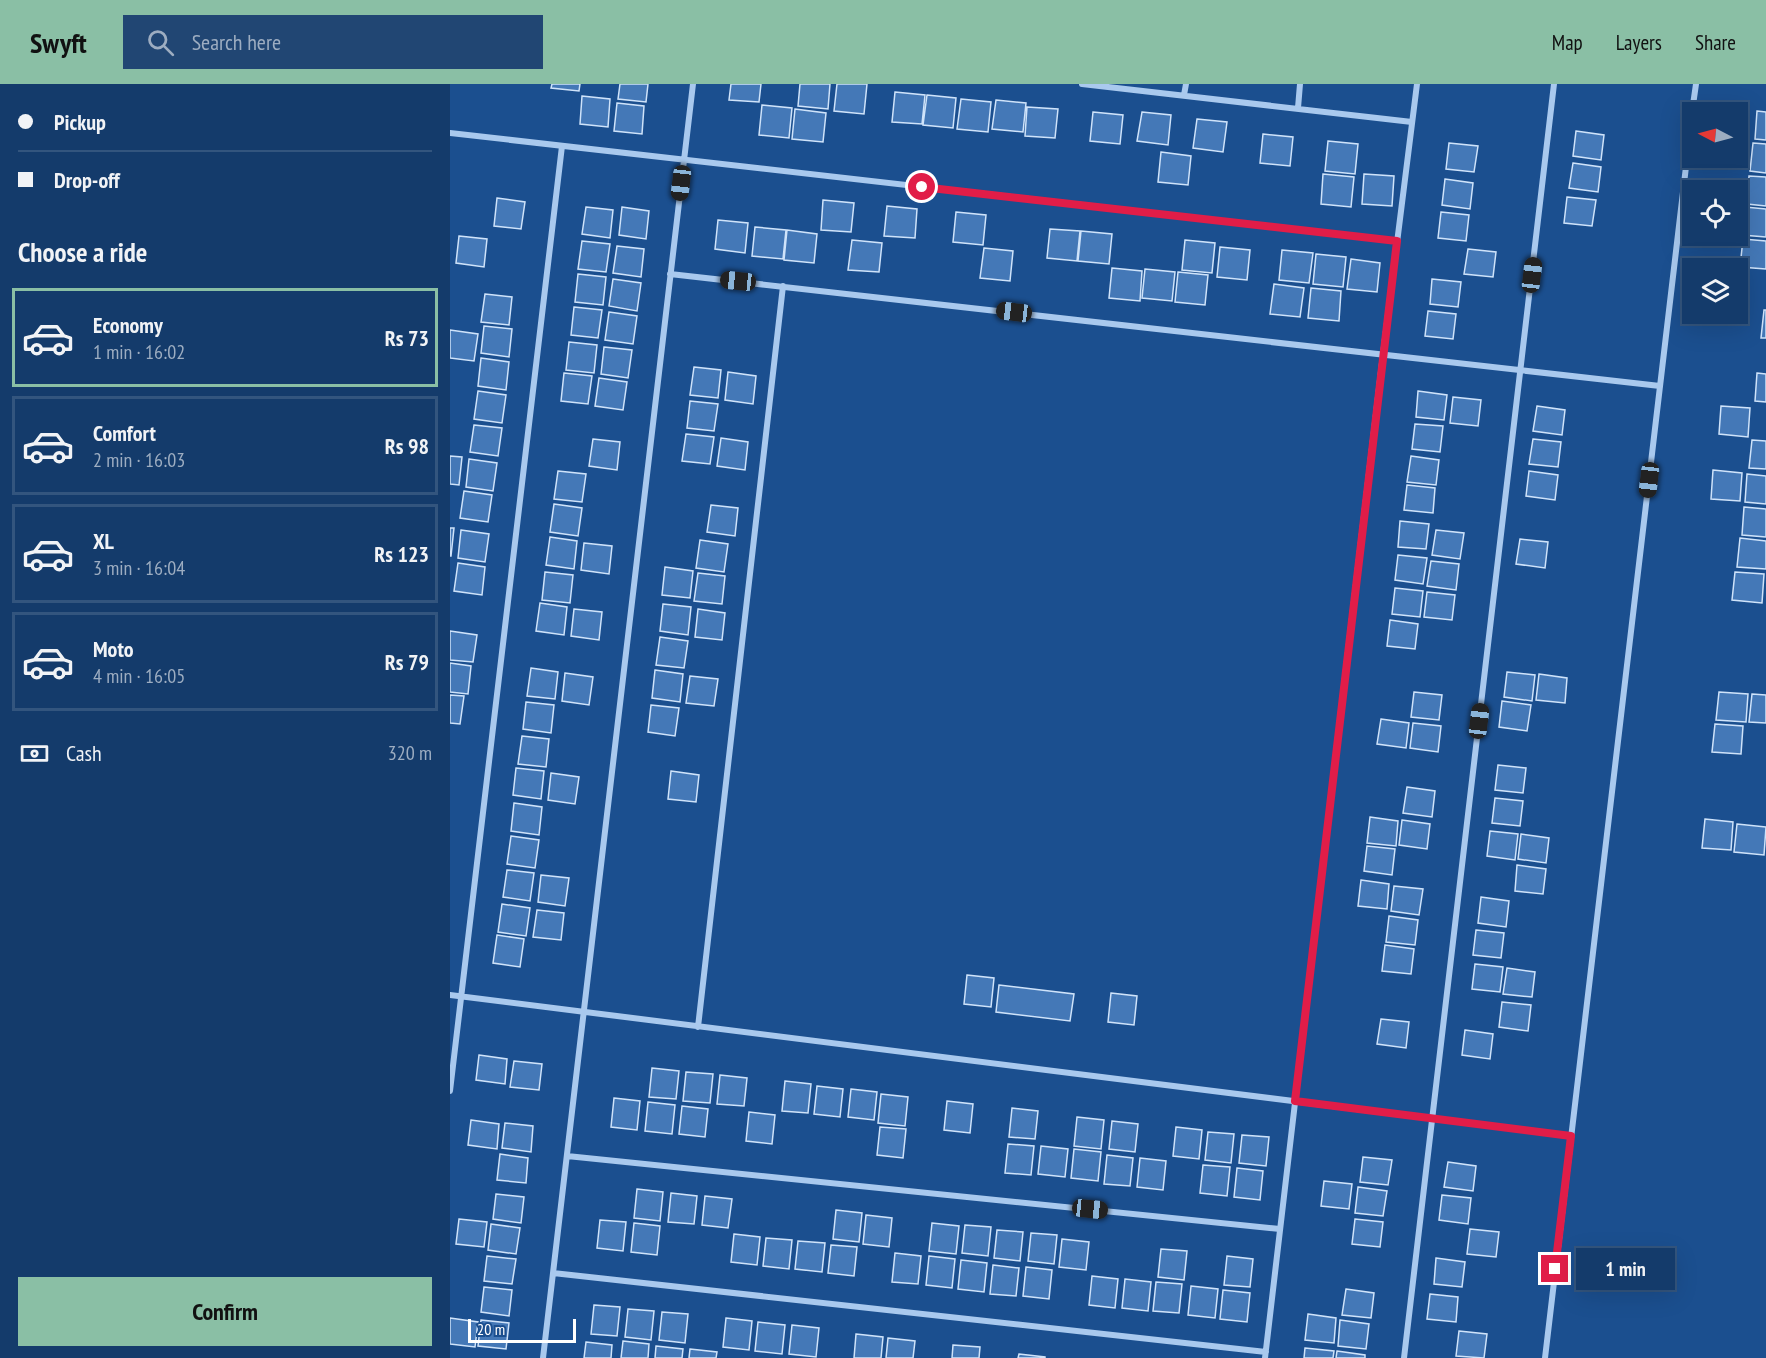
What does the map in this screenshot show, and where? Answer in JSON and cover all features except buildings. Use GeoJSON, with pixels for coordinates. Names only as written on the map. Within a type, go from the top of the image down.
{"type":"FeatureCollection","features":[{"type":"Feature","properties":{"kind":"street"},"geometry":{"type":"LineString","coordinates":[[543,1358],[693,84]]}},
{"type":"Feature","properties":{"kind":"street"},"geometry":{"type":"LineString","coordinates":[[1082,84],[1412,122]]}},
{"type":"Feature","properties":{"kind":"street"},"geometry":{"type":"LineString","coordinates":[[1184,95],[1186,84]]}},
{"type":"Feature","properties":{"kind":"street"},"geometry":{"type":"LineString","coordinates":[[1298,108],[1300,84]]}},
{"type":"Feature","properties":{"kind":"street"},"geometry":{"type":"LineString","coordinates":[[553,1273],[1266,1355],[1383,354],[1417,84]]}},
{"type":"Feature","properties":{"kind":"street"},"geometry":{"type":"LineString","coordinates":[[1404,1358],[1554,84]]}},
{"type":"Feature","properties":{"kind":"street"},"geometry":{"type":"LineString","coordinates":[[1694,102],[1696,84]]}},
{"type":"Feature","properties":{"kind":"street"},"geometry":{"type":"LineString","coordinates":[[450,133],[1397,241]]}},
{"type":"Feature","properties":{"kind":"street"},"geometry":{"type":"LineString","coordinates":[[450,1091],[562,146]]}},
{"type":"Feature","properties":{"kind":"street"},"geometry":{"type":"LineString","coordinates":[[1545,1358],[1686,168]]}},
{"type":"Feature","properties":{"kind":"street"},"geometry":{"type":"LineString","coordinates":[[670,274],[1660,386]]}},
{"type":"Feature","properties":{"kind":"street"},"geometry":{"type":"LineString","coordinates":[[698,1027],[783,286]]}},
{"type":"Feature","properties":{"kind":"street"},"geometry":{"type":"LineString","coordinates":[[450,995],[1571,1136]]}},
{"type":"Feature","properties":{"kind":"street"},"geometry":{"type":"LineString","coordinates":[[567,1156],[1280,1229]]}},
{"type":"Feature","properties":{"kind":"route"},"geometry":{"type":"LineString","coordinates":[[922,187],[1397,241],[1295,1101],[1571,1136],[1555,1269]]}}]}
